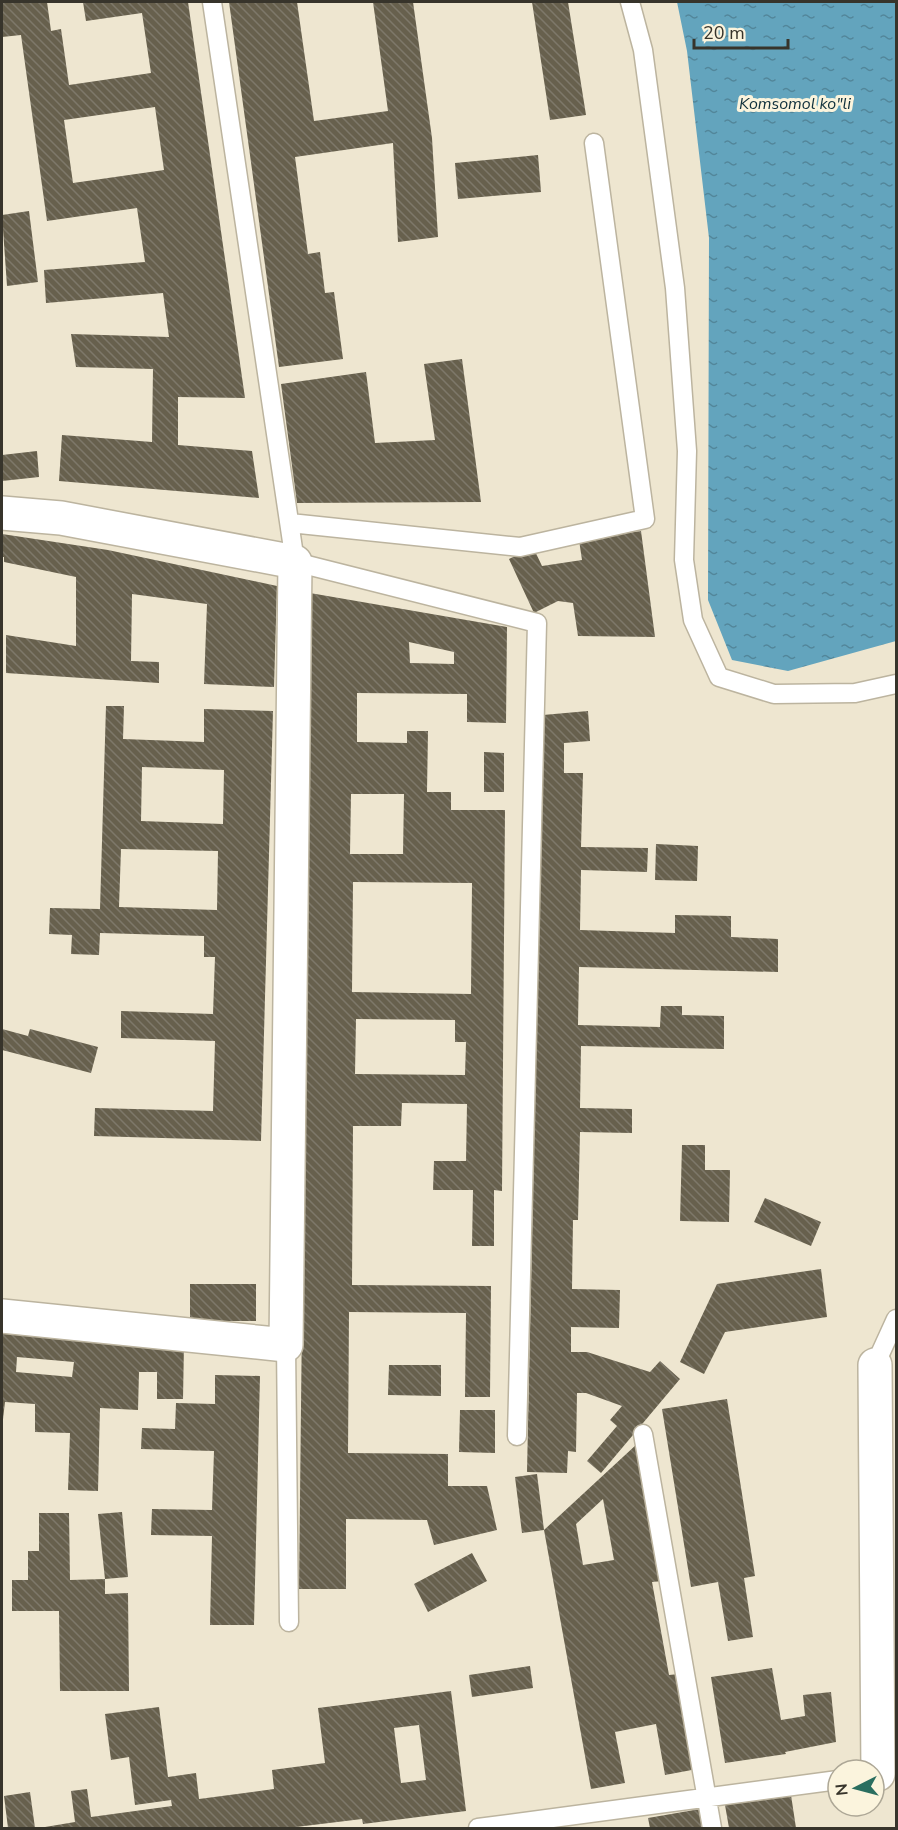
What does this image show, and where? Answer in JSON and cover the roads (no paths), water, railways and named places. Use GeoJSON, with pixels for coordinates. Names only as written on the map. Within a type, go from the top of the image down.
{"type":"FeatureCollection","features":[{"type":"Feature","properties":{"kind":"street"},"geometry":{"type":"LineString","coordinates":[[2,513],[61,518],[295,562],[286,1345],[2,1316]]}},
{"type":"Feature","properties":{"kind":"street"},"geometry":{"type":"LineString","coordinates":[[875,1365],[883,1758]]}},
{"type":"Feature","properties":{"kind":"lane"},"geometry":{"type":"LineString","coordinates":[[212,2],[295,562],[537,623],[516,1436]]}},
{"type":"Feature","properties":{"kind":"lane"},"geometry":{"type":"LineString","coordinates":[[630,2],[643,50],[675,288],[687,451],[684,560],[693,620],[719,677],[741,684],[774,694],[855,693],[897,684]]}},
{"type":"Feature","properties":{"kind":"lane"},"geometry":{"type":"LineString","coordinates":[[290,523],[520,547],[645,519],[594,143]]}},
{"type":"Feature","properties":{"kind":"lane"},"geometry":{"type":"LineString","coordinates":[[875,1365],[897,1319]]}},
{"type":"Feature","properties":{"kind":"lane"},"geometry":{"type":"LineString","coordinates":[[286,1345],[289,1622]]}},
{"type":"Feature","properties":{"kind":"lane"},"geometry":{"type":"LineString","coordinates":[[643,1434],[712,1828]]}},
{"type":"Feature","properties":{"kind":"lane"},"geometry":{"type":"LineString","coordinates":[[478,1828],[826,1782]]}},
{"type":"Feature","properties":{"kind":"water","name":"Komsomol ko\"li"},"geometry":{"type":"Polygon","coordinates":[[[677,2],[896,2],[896,641],[788,671],[732,660],[708,600],[709,238],[687,51],[677,2]]]}}]}
